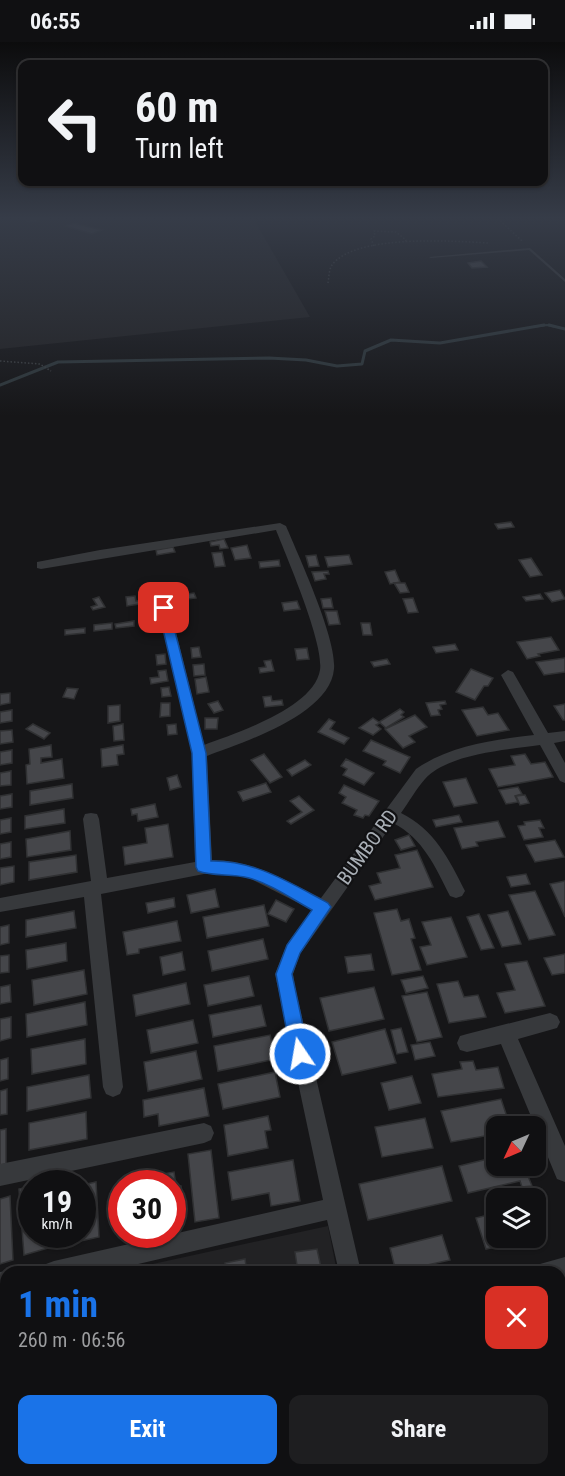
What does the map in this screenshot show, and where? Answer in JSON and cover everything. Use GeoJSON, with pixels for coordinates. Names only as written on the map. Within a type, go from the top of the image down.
{"type":"FeatureCollection","features":[{"type":"Feature","properties":{"kind":"street"},"geometry":{"type":"LineString","coordinates":[[41,565],[108,551],[174,544],[280,526],[306,590],[327,669],[322,682],[298,707],[252,732],[199,753]]}},
{"type":"Feature","properties":{"kind":"street"},"geometry":{"type":"LineString","coordinates":[[164,608],[199,753],[204,867]]}},
{"type":"Feature","properties":{"kind":"street"},"geometry":{"type":"LineString","coordinates":[[508,675],[565,777]]}},
{"type":"Feature","properties":{"kind":"street","name":"BUMBO RD"},"geometry":{"type":"LineString","coordinates":[[348,1266],[284,974],[293,950],[421,773],[450,755],[565,736]]}},
{"type":"Feature","properties":{"kind":"street"},"geometry":{"type":"LineString","coordinates":[[391,815],[416,828],[428,840],[456,891]]}},
{"type":"Feature","properties":{"kind":"street"},"geometry":{"type":"LineString","coordinates":[[91,819],[113,1087]]}},
{"type":"Feature","properties":{"kind":"street"},"geometry":{"type":"LineString","coordinates":[[0,905],[204,867],[230,867],[255,873],[323,907]]}},
{"type":"Feature","properties":{"kind":"street"},"geometry":{"type":"LineString","coordinates":[[467,1043],[550,1022]]}},
{"type":"Feature","properties":{"kind":"street"},"geometry":{"type":"LineString","coordinates":[[506,1033],[565,1170]]}},
{"type":"Feature","properties":{"kind":"street"},"geometry":{"type":"LineString","coordinates":[[0,1175],[204,1133]]}},
{"type":"Feature","properties":{"kind":"street"},"geometry":{"type":"LineString","coordinates":[[80,1266],[334,1208]]}},
{"type":"Feature","properties":{"kind":"path"},"geometry":{"type":"LineString","coordinates":[[0,362],[40,364],[51,371]]}},
{"type":"Feature","properties":{"kind":"shaded area"},"geometry":{"type":"Polygon","coordinates":[[[0,283],[290,283],[310,317],[0,349],[0,283]]]}},
{"type":"Feature","properties":{"kind":"shaded area"},"geometry":{"type":"Polygon","coordinates":[[[328,1226],[336,1266],[144,1266],[328,1226]]]}},
{"type":"Feature","properties":{"kind":"building"},"geometry":{"type":"Polygon","coordinates":[[[511,522],[514,527],[498,529],[495,524],[511,522]]]}},
{"type":"Feature","properties":{"kind":"building"},"geometry":{"type":"Polygon","coordinates":[[[224,539],[228,548],[220,549],[219,545],[211,546],[210,542],[224,539]]]}},
{"type":"Feature","properties":{"kind":"building"},"geometry":{"type":"Polygon","coordinates":[[[247,545],[251,558],[235,560],[231,548],[247,545]]]}},
{"type":"Feature","properties":{"kind":"building"},"geometry":{"type":"Polygon","coordinates":[[[173,547],[175,552],[157,555],[156,550],[173,547]]]}},
{"type":"Feature","properties":{"kind":"building"},"geometry":{"type":"Polygon","coordinates":[[[222,552],[225,566],[215,567],[212,553],[222,552]]]}},
{"type":"Feature","properties":{"kind":"building"},"geometry":{"type":"Polygon","coordinates":[[[316,555],[319,566],[309,567],[306,556],[316,555]]]}},
{"type":"Feature","properties":{"kind":"building"},"geometry":{"type":"Polygon","coordinates":[[[349,555],[352,564],[328,567],[325,557],[349,555]]]}},
{"type":"Feature","properties":{"kind":"building"},"geometry":{"type":"Polygon","coordinates":[[[531,558],[542,575],[530,577],[519,560],[531,558]]]}},
{"type":"Feature","properties":{"kind":"building"},"geometry":{"type":"Polygon","coordinates":[[[279,560],[280,566],[260,568],[259,562],[279,560]]]}},
{"type":"Feature","properties":{"kind":"building"},"geometry":{"type":"Polygon","coordinates":[[[395,570],[400,582],[390,584],[385,572],[395,570]]]}},
{"type":"Feature","properties":{"kind":"building"},"geometry":{"type":"Polygon","coordinates":[[[328,571],[329,574],[324,574],[326,579],[315,581],[312,572],[328,571]]]}},
{"type":"Feature","properties":{"kind":"building"},"geometry":{"type":"Polygon","coordinates":[[[394,583],[405,583],[409,592],[400,593],[394,583]]]}},
{"type":"Feature","properties":{"kind":"building"},"geometry":{"type":"Polygon","coordinates":[[[560,590],[565,599],[552,602],[545,593],[560,590]]]}},
{"type":"Feature","properties":{"kind":"building"},"geometry":{"type":"Polygon","coordinates":[[[194,593],[196,598],[173,601],[172,596],[194,593]]]}},
{"type":"Feature","properties":{"kind":"building"},"geometry":{"type":"Polygon","coordinates":[[[540,594],[543,599],[526,601],[523,597],[540,594]]]}},
{"type":"Feature","properties":{"kind":"building"},"geometry":{"type":"Polygon","coordinates":[[[135,596],[136,601],[146,600],[146,603],[127,606],[126,597],[135,596]]]}},
{"type":"Feature","properties":{"kind":"building"},"geometry":{"type":"Polygon","coordinates":[[[99,597],[105,607],[93,610],[91,607],[97,605],[93,599],[99,597]]]}},
{"type":"Feature","properties":{"kind":"building"},"geometry":{"type":"Polygon","coordinates":[[[331,598],[333,608],[323,608],[321,599],[331,598]]]}},
{"type":"Feature","properties":{"kind":"building"},"geometry":{"type":"Polygon","coordinates":[[[413,598],[418,612],[408,613],[403,599],[413,598]]]}},
{"type":"Feature","properties":{"kind":"building"},"geometry":{"type":"Polygon","coordinates":[[[297,601],[300,609],[284,611],[282,603],[297,601]]]}},
{"type":"Feature","properties":{"kind":"building"},"geometry":{"type":"Polygon","coordinates":[[[325,611],[337,611],[340,624],[329,625],[325,611]]]}},
{"type":"Feature","properties":{"kind":"building"},"geometry":{"type":"Polygon","coordinates":[[[158,618],[159,623],[140,625],[139,621],[158,618]]]}},
{"type":"Feature","properties":{"kind":"building"},"geometry":{"type":"Polygon","coordinates":[[[134,621],[134,626],[116,628],[115,624],[134,621]]]}},
{"type":"Feature","properties":{"kind":"building"},"geometry":{"type":"Polygon","coordinates":[[[112,623],[112,629],[94,631],[94,625],[112,623]]]}},
{"type":"Feature","properties":{"kind":"building"},"geometry":{"type":"Polygon","coordinates":[[[361,623],[370,623],[372,635],[363,635],[361,623]]]}},
{"type":"Feature","properties":{"kind":"building"},"geometry":{"type":"Polygon","coordinates":[[[85,628],[85,633],[65,635],[65,630],[85,628]]]}},
{"type":"Feature","properties":{"kind":"building"},"geometry":{"type":"Polygon","coordinates":[[[551,637],[559,650],[538,654],[540,656],[527,659],[517,642],[551,637]]]}},
{"type":"Feature","properties":{"kind":"building"},"geometry":{"type":"Polygon","coordinates":[[[455,644],[458,650],[436,653],[433,647],[455,644]]]}},
{"type":"Feature","properties":{"kind":"building"},"geometry":{"type":"Polygon","coordinates":[[[199,647],[201,657],[192,658],[191,648],[199,647]]]}},
{"type":"Feature","properties":{"kind":"building"},"geometry":{"type":"Polygon","coordinates":[[[307,648],[309,659],[297,660],[295,649],[307,648]]]}},
{"type":"Feature","properties":{"kind":"building"},"geometry":{"type":"Polygon","coordinates":[[[165,654],[166,664],[157,665],[156,655],[165,654]]]}},
{"type":"Feature","properties":{"kind":"building"},"geometry":{"type":"Polygon","coordinates":[[[565,658],[565,672],[544,675],[536,662],[565,658]]]}},
{"type":"Feature","properties":{"kind":"building"},"geometry":{"type":"Polygon","coordinates":[[[387,659],[390,664],[374,667],[371,662],[387,659]]]}},
{"type":"Feature","properties":{"kind":"building"},"geometry":{"type":"Polygon","coordinates":[[[271,660],[274,671],[260,673],[259,668],[266,667],[264,661],[271,660]]]}},
{"type":"Feature","properties":{"kind":"building"},"geometry":{"type":"Polygon","coordinates":[[[204,664],[205,675],[194,676],[193,665],[204,664]]]}},
{"type":"Feature","properties":{"kind":"building"},"geometry":{"type":"Polygon","coordinates":[[[471,669],[493,678],[488,686],[484,686],[475,700],[456,692],[471,669]]]}},
{"type":"Feature","properties":{"kind":"building"},"geometry":{"type":"Polygon","coordinates":[[[166,670],[168,681],[151,684],[150,678],[159,677],[158,671],[166,670]]]}},
{"type":"Feature","properties":{"kind":"building"},"geometry":{"type":"Polygon","coordinates":[[[206,677],[209,692],[197,694],[195,679],[206,677]]]}},
{"type":"Feature","properties":{"kind":"building"},"geometry":{"type":"Polygon","coordinates":[[[169,687],[171,696],[162,697],[161,688],[169,687]]]}},
{"type":"Feature","properties":{"kind":"building"},"geometry":{"type":"Polygon","coordinates":[[[67,688],[78,689],[74,699],[63,697],[67,688]]]}},
{"type":"Feature","properties":{"kind":"building"},"geometry":{"type":"Polygon","coordinates":[[[10,693],[10,703],[0,705],[0,694],[10,693]]]}},
{"type":"Feature","properties":{"kind":"building"},"geometry":{"type":"Polygon","coordinates":[[[271,696],[272,701],[282,700],[283,705],[265,707],[263,697],[271,696]]]}},
{"type":"Feature","properties":{"kind":"building"},"geometry":{"type":"Polygon","coordinates":[[[218,701],[223,710],[214,713],[208,704],[218,701]]]}},
{"type":"Feature","properties":{"kind":"building"},"geometry":{"type":"Polygon","coordinates":[[[445,701],[446,704],[440,705],[442,709],[438,710],[440,715],[431,716],[426,703],[445,701]]]}},
{"type":"Feature","properties":{"kind":"building"},"geometry":{"type":"Polygon","coordinates":[[[161,703],[170,703],[170,716],[160,717],[161,703]]]}},
{"type":"Feature","properties":{"kind":"building"},"geometry":{"type":"Polygon","coordinates":[[[565,704],[565,720],[563,720],[554,706],[565,704]]]}},
{"type":"Feature","properties":{"kind":"building"},"geometry":{"type":"Polygon","coordinates":[[[120,705],[120,721],[108,723],[108,706],[120,705]]]}},
{"type":"Feature","properties":{"kind":"building"},"geometry":{"type":"Polygon","coordinates":[[[483,707],[488,715],[498,713],[509,730],[477,736],[462,710],[483,707]]]}},
{"type":"Feature","properties":{"kind":"building"},"geometry":{"type":"Polygon","coordinates":[[[400,709],[404,712],[401,715],[404,717],[386,728],[379,722],[400,709]]]}},
{"type":"Feature","properties":{"kind":"building"},"geometry":{"type":"Polygon","coordinates":[[[12,710],[12,721],[0,723],[0,712],[12,710]]]}},
{"type":"Feature","properties":{"kind":"building"},"geometry":{"type":"Polygon","coordinates":[[[415,715],[427,727],[409,736],[415,742],[403,748],[385,729],[415,715]]]}},
{"type":"Feature","properties":{"kind":"building"},"geometry":{"type":"Polygon","coordinates":[[[205,718],[218,718],[217,729],[205,729],[205,718]]]}},
{"type":"Feature","properties":{"kind":"building"},"geometry":{"type":"Polygon","coordinates":[[[373,718],[380,723],[376,725],[381,729],[373,735],[359,728],[373,718]]]}},
{"type":"Feature","properties":{"kind":"building"},"geometry":{"type":"Polygon","coordinates":[[[329,719],[335,722],[330,729],[349,738],[344,744],[318,732],[329,719]]]}},
{"type":"Feature","properties":{"kind":"building"},"geometry":{"type":"Polygon","coordinates":[[[33,724],[50,733],[44,739],[26,729],[33,724]]]}},
{"type":"Feature","properties":{"kind":"building"},"geometry":{"type":"Polygon","coordinates":[[[123,724],[124,740],[114,741],[113,726],[123,724]]]}},
{"type":"Feature","properties":{"kind":"building"},"geometry":{"type":"Polygon","coordinates":[[[176,724],[177,734],[168,735],[167,725],[176,724]]]}},
{"type":"Feature","properties":{"kind":"building"},"geometry":{"type":"Polygon","coordinates":[[[12,730],[13,742],[0,744],[0,731],[12,730]]]}},
{"type":"Feature","properties":{"kind":"building"},"geometry":{"type":"Polygon","coordinates":[[[371,740],[410,757],[400,773],[383,765],[386,761],[363,751],[371,740]]]}},
{"type":"Feature","properties":{"kind":"building"},"geometry":{"type":"Polygon","coordinates":[[[51,745],[52,757],[41,758],[41,763],[62,759],[64,778],[27,784],[26,765],[30,764],[29,749],[51,745]]]}},
{"type":"Feature","properties":{"kind":"building"},"geometry":{"type":"Polygon","coordinates":[[[123,745],[124,754],[117,755],[118,765],[102,767],[101,749],[123,745]]]}},
{"type":"Feature","properties":{"kind":"building"},"geometry":{"type":"Polygon","coordinates":[[[12,750],[12,763],[0,765],[0,752],[12,750]]]}},
{"type":"Feature","properties":{"kind":"building"},"geometry":{"type":"Polygon","coordinates":[[[264,754],[282,777],[270,783],[251,760],[264,754]]]}},
{"type":"Feature","properties":{"kind":"building"},"geometry":{"type":"Polygon","coordinates":[[[525,754],[531,764],[545,762],[553,777],[498,787],[489,769],[515,765],[511,756],[525,754]]]}},
{"type":"Feature","properties":{"kind":"building"},"geometry":{"type":"Polygon","coordinates":[[[346,759],[374,773],[364,785],[343,775],[347,769],[341,766],[346,759]]]}},
{"type":"Feature","properties":{"kind":"building"},"geometry":{"type":"Polygon","coordinates":[[[305,760],[311,765],[292,776],[287,770],[305,760]]]}},
{"type":"Feature","properties":{"kind":"building"},"geometry":{"type":"Polygon","coordinates":[[[11,771],[11,785],[0,786],[0,773],[11,771]]]}},
{"type":"Feature","properties":{"kind":"building"},"geometry":{"type":"Polygon","coordinates":[[[177,775],[181,787],[170,790],[167,778],[177,775]]]}},
{"type":"Feature","properties":{"kind":"building"},"geometry":{"type":"Polygon","coordinates":[[[466,778],[477,803],[454,807],[443,782],[466,778]]]}},
{"type":"Feature","properties":{"kind":"building"},"geometry":{"type":"Polygon","coordinates":[[[266,783],[271,792],[243,801],[238,792],[266,783]]]}},
{"type":"Feature","properties":{"kind":"building"},"geometry":{"type":"Polygon","coordinates":[[[72,784],[73,798],[30,805],[30,791],[72,784]]]}},
{"type":"Feature","properties":{"kind":"building"},"geometry":{"type":"Polygon","coordinates":[[[344,785],[379,801],[369,816],[365,815],[363,818],[354,815],[357,810],[342,803],[346,797],[339,793],[344,785]]]}},
{"type":"Feature","properties":{"kind":"building"},"geometry":{"type":"Polygon","coordinates":[[[518,787],[522,794],[515,796],[518,802],[506,804],[499,790],[518,787]]]}},
{"type":"Feature","properties":{"kind":"building"},"geometry":{"type":"Polygon","coordinates":[[[12,794],[12,807],[0,809],[0,796],[12,794]]]}},
{"type":"Feature","properties":{"kind":"building"},"geometry":{"type":"Polygon","coordinates":[[[525,795],[529,803],[520,805],[516,796],[525,795]]]}},
{"type":"Feature","properties":{"kind":"building"},"geometry":{"type":"Polygon","coordinates":[[[299,796],[314,810],[291,824],[287,821],[302,812],[290,801],[299,796]]]}},
{"type":"Feature","properties":{"kind":"building"},"geometry":{"type":"Polygon","coordinates":[[[155,804],[158,817],[138,821],[137,814],[132,815],[131,809],[155,804]]]}},
{"type":"Feature","properties":{"kind":"building"},"geometry":{"type":"Polygon","coordinates":[[[64,809],[65,823],[25,829],[25,816],[64,809]]]}},
{"type":"Feature","properties":{"kind":"building"},"geometry":{"type":"Polygon","coordinates":[[[459,815],[462,822],[436,827],[433,820],[459,815]]]}},
{"type":"Feature","properties":{"kind":"building"},"geometry":{"type":"Polygon","coordinates":[[[11,818],[11,832],[0,834],[0,820],[11,818]]]}},
{"type":"Feature","properties":{"kind":"building"},"geometry":{"type":"Polygon","coordinates":[[[540,820],[544,828],[539,828],[543,837],[524,840],[518,826],[525,825],[524,822],[540,820]]]}},
{"type":"Feature","properties":{"kind":"building"},"geometry":{"type":"Polygon","coordinates":[[[498,821],[505,837],[476,842],[478,846],[462,849],[454,828],[498,821]]]}},
{"type":"Feature","properties":{"kind":"building"},"geometry":{"type":"Polygon","coordinates":[[[168,824],[173,857],[125,865],[123,847],[147,843],[145,828],[168,824]]]}},
{"type":"Feature","properties":{"kind":"building"},"geometry":{"type":"Polygon","coordinates":[[[70,831],[71,850],[27,857],[26,839],[70,831]]]}},
{"type":"Feature","properties":{"kind":"building"},"geometry":{"type":"Polygon","coordinates":[[[409,835],[415,846],[401,850],[395,840],[409,835]]]}},
{"type":"Feature","properties":{"kind":"building"},"geometry":{"type":"Polygon","coordinates":[[[555,840],[564,857],[535,862],[526,845],[555,840]]]}},
{"type":"Feature","properties":{"kind":"building"},"geometry":{"type":"Polygon","coordinates":[[[11,842],[11,857],[0,859],[0,844],[11,842]]]}},
{"type":"Feature","properties":{"kind":"building"},"geometry":{"type":"Polygon","coordinates":[[[417,850],[433,887],[375,900],[369,886],[381,883],[377,873],[400,868],[395,855],[417,850]]]}},
{"type":"Feature","properties":{"kind":"building"},"geometry":{"type":"Polygon","coordinates":[[[76,855],[77,872],[29,880],[29,862],[76,855]]]}},
{"type":"Feature","properties":{"kind":"building"},"geometry":{"type":"Polygon","coordinates":[[[14,866],[14,882],[0,885],[0,868],[14,866]]]}},
{"type":"Feature","properties":{"kind":"building"},"geometry":{"type":"Polygon","coordinates":[[[526,874],[530,884],[511,887],[507,877],[526,874]]]}},
{"type":"Feature","properties":{"kind":"building"},"geometry":{"type":"Polygon","coordinates":[[[565,881],[565,917],[550,884],[565,881]]]}},
{"type":"Feature","properties":{"kind":"building"},"geometry":{"type":"Polygon","coordinates":[[[215,889],[219,907],[191,913],[187,895],[215,889]]]}},
{"type":"Feature","properties":{"kind":"building"},"geometry":{"type":"Polygon","coordinates":[[[535,891],[555,935],[529,940],[509,895],[535,891]]]}},
{"type":"Feature","properties":{"kind":"building"},"geometry":{"type":"Polygon","coordinates":[[[174,898],[175,907],[148,913],[146,903],[174,898]]]}},
{"type":"Feature","properties":{"kind":"building"},"geometry":{"type":"Polygon","coordinates":[[[276,900],[294,909],[286,922],[268,914],[276,900]]]}},
{"type":"Feature","properties":{"kind":"building"},"geometry":{"type":"Polygon","coordinates":[[[264,905],[269,926],[207,938],[203,917],[264,905]]]}},
{"type":"Feature","properties":{"kind":"building"},"geometry":{"type":"Polygon","coordinates":[[[397,909],[401,921],[409,919],[415,938],[411,939],[421,970],[392,975],[374,913],[397,909]]]}},
{"type":"Feature","properties":{"kind":"building"},"geometry":{"type":"Polygon","coordinates":[[[74,911],[76,928],[26,937],[26,920],[74,911]]]}},
{"type":"Feature","properties":{"kind":"building"},"geometry":{"type":"Polygon","coordinates":[[[508,911],[521,944],[502,947],[488,915],[508,911]]]}},
{"type":"Feature","properties":{"kind":"building"},"geometry":{"type":"Polygon","coordinates":[[[479,914],[494,948],[481,950],[467,917],[479,914]]]}},
{"type":"Feature","properties":{"kind":"building"},"geometry":{"type":"Polygon","coordinates":[[[451,917],[467,957],[427,965],[420,947],[431,945],[422,922],[451,917]]]}},
{"type":"Feature","properties":{"kind":"building"},"geometry":{"type":"Polygon","coordinates":[[[177,921],[181,941],[139,949],[139,953],[127,955],[123,932],[177,921]]]}},
{"type":"Feature","properties":{"kind":"building"},"geometry":{"type":"Polygon","coordinates":[[[9,925],[9,943],[0,945],[0,927],[9,925]]]}},
{"type":"Feature","properties":{"kind":"building"},"geometry":{"type":"Polygon","coordinates":[[[263,939],[268,959],[212,971],[208,951],[263,939]]]}},
{"type":"Feature","properties":{"kind":"building"},"geometry":{"type":"Polygon","coordinates":[[[66,943],[67,961],[27,969],[26,950],[66,943]]]}},
{"type":"Feature","properties":{"kind":"building"},"geometry":{"type":"Polygon","coordinates":[[[182,952],[185,970],[163,975],[160,957],[182,952]]]}},
{"type":"Feature","properties":{"kind":"building"},"geometry":{"type":"Polygon","coordinates":[[[371,954],[374,970],[348,973],[345,957],[371,954]]]}},
{"type":"Feature","properties":{"kind":"building"},"geometry":{"type":"Polygon","coordinates":[[[565,954],[565,973],[552,975],[544,958],[565,954]]]}},
{"type":"Feature","properties":{"kind":"building"},"geometry":{"type":"Polygon","coordinates":[[[9,955],[9,972],[0,973],[0,956],[9,955]]]}},
{"type":"Feature","properties":{"kind":"building"},"geometry":{"type":"Polygon","coordinates":[[[527,961],[545,1006],[505,1013],[497,993],[515,990],[505,964],[527,961]]]}},
{"type":"Feature","properties":{"kind":"building"},"geometry":{"type":"Polygon","coordinates":[[[84,970],[87,994],[34,1005],[32,980],[84,970]]]}},
{"type":"Feature","properties":{"kind":"building"},"geometry":{"type":"Polygon","coordinates":[[[249,976],[254,996],[208,1006],[204,985],[249,976]]]}},
{"type":"Feature","properties":{"kind":"building"},"geometry":{"type":"Polygon","coordinates":[[[423,976],[428,988],[406,993],[401,980],[423,976]]]}},
{"type":"Feature","properties":{"kind":"building"},"geometry":{"type":"Polygon","coordinates":[[[458,981],[464,997],[478,995],[486,1017],[449,1023],[437,984],[458,981]]]}},
{"type":"Feature","properties":{"kind":"building"},"geometry":{"type":"Polygon","coordinates":[[[186,983],[190,1004],[136,1016],[133,995],[186,983]]]}},
{"type":"Feature","properties":{"kind":"building"},"geometry":{"type":"Polygon","coordinates":[[[10,985],[11,1002],[0,1004],[0,987],[10,985]]]}},
{"type":"Feature","properties":{"kind":"building"},"geometry":{"type":"Polygon","coordinates":[[[374,987],[384,1019],[329,1031],[320,998],[374,987]]]}},
{"type":"Feature","properties":{"kind":"building"},"geometry":{"type":"Polygon","coordinates":[[[427,992],[442,1037],[417,1042],[402,996],[427,992]]]}},
{"type":"Feature","properties":{"kind":"building"},"geometry":{"type":"Polygon","coordinates":[[[85,1002],[87,1025],[27,1037],[26,1014],[85,1002]]]}},
{"type":"Feature","properties":{"kind":"building"},"geometry":{"type":"Polygon","coordinates":[[[261,1005],[266,1026],[213,1037],[209,1015],[261,1005]]]}},
{"type":"Feature","properties":{"kind":"building"},"geometry":{"type":"Polygon","coordinates":[[[11,1017],[11,1038],[0,1041],[0,1019],[11,1017]]]}},
{"type":"Feature","properties":{"kind":"building"},"geometry":{"type":"Polygon","coordinates":[[[193,1020],[198,1043],[151,1053],[147,1030],[193,1020]]]}},
{"type":"Feature","properties":{"kind":"building"},"geometry":{"type":"Polygon","coordinates":[[[401,1028],[408,1052],[397,1054],[391,1030],[401,1028]]]}},
{"type":"Feature","properties":{"kind":"building"},"geometry":{"type":"Polygon","coordinates":[[[385,1029],[396,1063],[342,1075],[332,1042],[385,1029]]]}},
{"type":"Feature","properties":{"kind":"building"},"geometry":{"type":"Polygon","coordinates":[[[270,1035],[276,1059],[218,1071],[214,1046],[270,1035]]]}},
{"type":"Feature","properties":{"kind":"building"},"geometry":{"type":"Polygon","coordinates":[[[85,1039],[86,1064],[32,1074],[31,1049],[85,1039]]]}},
{"type":"Feature","properties":{"kind":"building"},"geometry":{"type":"Polygon","coordinates":[[[430,1042],[435,1056],[415,1060],[411,1045],[430,1042]]]}},
{"type":"Feature","properties":{"kind":"building"},"geometry":{"type":"Polygon","coordinates":[[[196,1051],[202,1079],[148,1091],[144,1062],[196,1051]]]}},
{"type":"Feature","properties":{"kind":"building"},"geometry":{"type":"Polygon","coordinates":[[[8,1058],[8,1079],[0,1081],[0,1060],[8,1058]]]}},
{"type":"Feature","properties":{"kind":"building"},"geometry":{"type":"Polygon","coordinates":[[[473,1061],[476,1070],[498,1067],[504,1088],[438,1097],[432,1074],[462,1069],[460,1062],[473,1061]]]}},
{"type":"Feature","properties":{"kind":"building"},"geometry":{"type":"Polygon","coordinates":[[[275,1072],[280,1097],[223,1109],[218,1084],[275,1072]]]}},
{"type":"Feature","properties":{"kind":"building"},"geometry":{"type":"Polygon","coordinates":[[[89,1075],[91,1098],[27,1111],[27,1087],[89,1075]]]}},
{"type":"Feature","properties":{"kind":"building"},"geometry":{"type":"Polygon","coordinates":[[[412,1076],[421,1103],[389,1110],[381,1083],[412,1076]]]}},
{"type":"Feature","properties":{"kind":"building"},"geometry":{"type":"Polygon","coordinates":[[[204,1088],[209,1116],[159,1126],[158,1114],[144,1117],[143,1100],[204,1088]]]}},
{"type":"Feature","properties":{"kind":"building"},"geometry":{"type":"Polygon","coordinates":[[[7,1089],[7,1114],[0,1115],[0,1091],[7,1089]]]}},
{"type":"Feature","properties":{"kind":"building"},"geometry":{"type":"Polygon","coordinates":[[[501,1099],[507,1116],[486,1116],[486,1136],[451,1142],[441,1111],[501,1099]]]}},
{"type":"Feature","properties":{"kind":"building"},"geometry":{"type":"Polygon","coordinates":[[[86,1112],[87,1139],[29,1150],[29,1123],[86,1112]]]}},
{"type":"Feature","properties":{"kind":"building"},"geometry":{"type":"Polygon","coordinates":[[[268,1116],[271,1130],[265,1131],[268,1148],[228,1156],[224,1125],[268,1116]]]}},
{"type":"Feature","properties":{"kind":"building"},"geometry":{"type":"Polygon","coordinates":[[[425,1118],[433,1148],[382,1157],[375,1127],[425,1118]]]}},
{"type":"Feature","properties":{"kind":"building"},"geometry":{"type":"Polygon","coordinates":[[[6,1129],[6,1164],[0,1165],[0,1130],[6,1129]]]}},
{"type":"Feature","properties":{"kind":"building"},"geometry":{"type":"Polygon","coordinates":[[[211,1150],[219,1218],[195,1222],[188,1154],[211,1150]]]}},
{"type":"Feature","properties":{"kind":"building"},"geometry":{"type":"Polygon","coordinates":[[[486,1159],[486,1176],[528,1176],[532,1186],[522,1187],[520,1181],[468,1193],[459,1166],[486,1159]]]}},
{"type":"Feature","properties":{"kind":"building"},"geometry":{"type":"Polygon","coordinates":[[[293,1160],[300,1201],[271,1206],[269,1193],[232,1200],[228,1172],[293,1160]]]}},
{"type":"Feature","properties":{"kind":"building"},"geometry":{"type":"Polygon","coordinates":[[[442,1166],[452,1201],[368,1220],[359,1184],[442,1166]]]}},
{"type":"Feature","properties":{"kind":"building"},"geometry":{"type":"Polygon","coordinates":[[[96,1182],[99,1237],[96,1238],[96,1182]]]}},
{"type":"Feature","properties":{"kind":"building"},"geometry":{"type":"Polygon","coordinates":[[[10,1196],[13,1260],[0,1264],[0,1199],[10,1196]]]}},
{"type":"Feature","properties":{"kind":"building"},"geometry":{"type":"Polygon","coordinates":[[[486,1216],[486,1248],[490,1248],[486,1249],[476,1218],[486,1216]]]}},
{"type":"Feature","properties":{"kind":"building"},"geometry":{"type":"Polygon","coordinates":[[[442,1235],[450,1260],[423,1266],[394,1266],[390,1248],[442,1235]]]}},
{"type":"Feature","properties":{"kind":"building"},"geometry":{"type":"Polygon","coordinates":[[[23,1248],[48,1248],[24,1255],[23,1248]]]}},
{"type":"Feature","properties":{"kind":"building"},"geometry":{"type":"Polygon","coordinates":[[[317,1249],[321,1266],[297,1266],[295,1252],[317,1249]]]}},
{"type":"Feature","properties":{"kind":"building"},"geometry":{"type":"Polygon","coordinates":[[[245,1259],[246,1266],[226,1266],[225,1263],[245,1259]]]}},
{"type":"Feature","properties":{"kind":"waterway"},"geometry":{"type":"LineString","coordinates":[[534,327],[544,325]]}},
{"type":"Feature","properties":{"kind":"waterway"},"geometry":{"type":"LineString","coordinates":[[534,327],[547,325],[556,327]]}},
{"type":"Feature","properties":{"kind":"waterway"},"geometry":{"type":"LineString","coordinates":[[549,325],[565,329]]}},
{"type":"Feature","properties":{"kind":"waterway"},"geometry":{"type":"LineString","coordinates":[[0,385],[58,362],[269,358],[306,360],[337,366],[362,364],[365,351],[391,340],[440,343],[534,327]]}},
{"type":"Feature","properties":{"kind":"route"},"geometry":{"type":"LineString","coordinates":[[164,608],[199,753],[204,867],[242,868],[323,907],[293,950],[284,974],[300,1054]]}}]}
